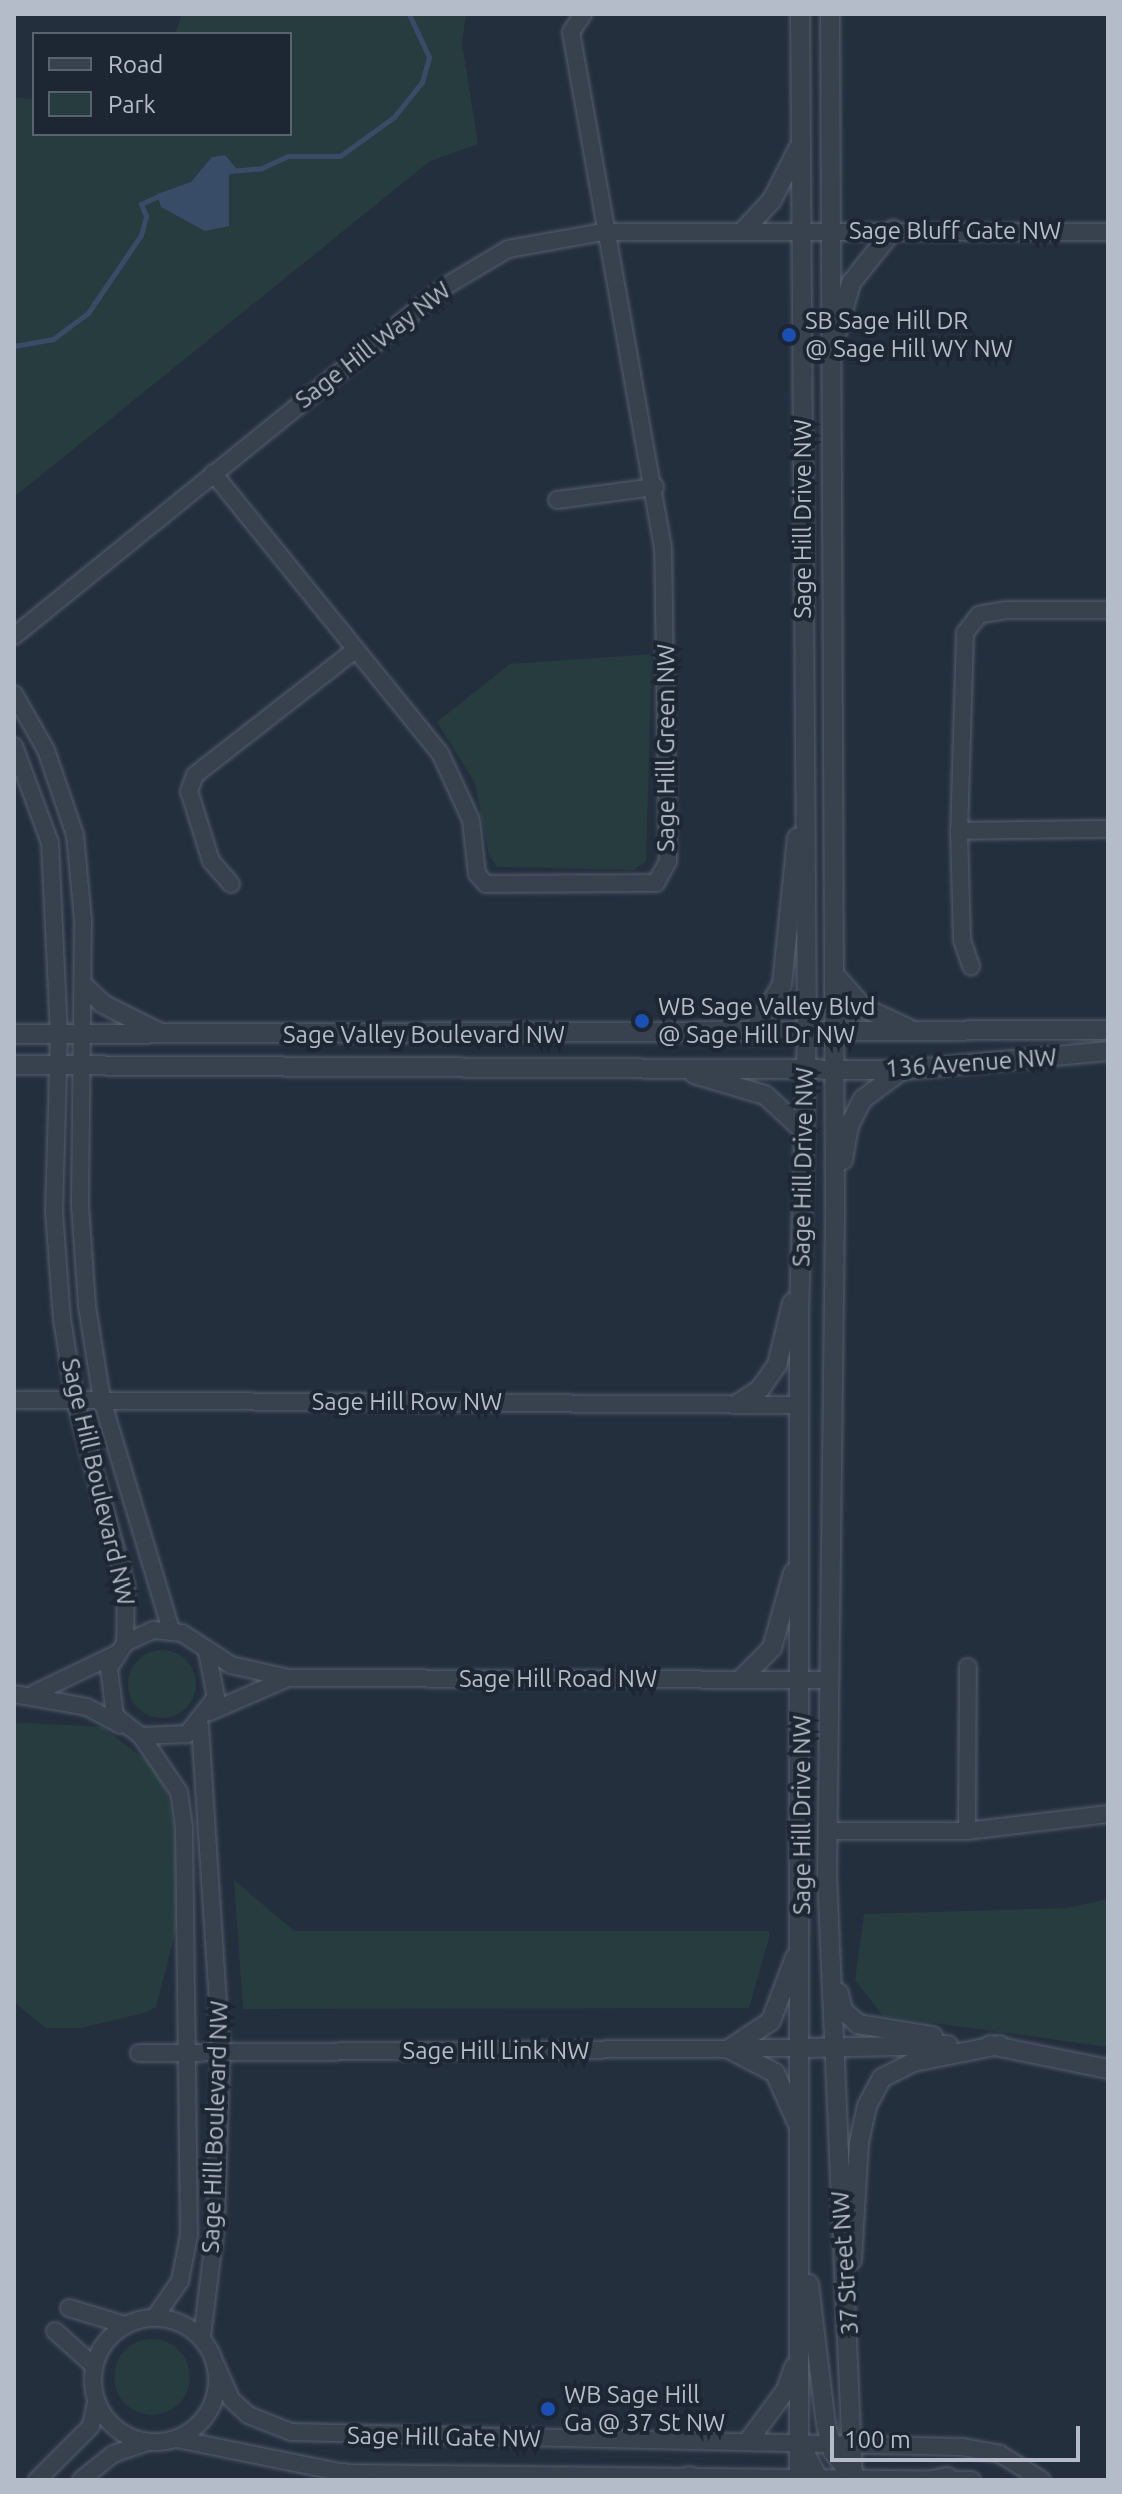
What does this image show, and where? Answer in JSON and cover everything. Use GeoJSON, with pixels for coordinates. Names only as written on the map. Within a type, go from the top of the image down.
{"type":"FeatureCollection","features":[{"type":"Feature","properties":{"kind":"street","name":"Sage Hill Green NW"},"geometry":{"type":"LineString","coordinates":[[213,473],[440,753],[471,820],[477,874],[486,884],[656,883],[668,861],[663,548],[655,487],[603,232],[571,32],[583,14]]}},
{"type":"Feature","properties":{"kind":"street","name":"Sage Hill Drive NW"},"geometry":{"type":"LineString","coordinates":[[800,14],[803,812],[807,1035],[802,1129],[800,1405],[803,2048]]}},
{"type":"Feature","properties":{"kind":"street","name":"Sage Hill Drive NW"},"geometry":{"type":"LineString","coordinates":[[830,14],[835,1214],[827,1831],[836,2047]]}},
{"type":"Feature","properties":{"kind":"street"},"geometry":{"type":"LineString","coordinates":[[744,230],[772,200],[801,144]]}},
{"type":"Feature","properties":{"kind":"street","name":"Sage Hill Way NW"},"geometry":{"type":"LineString","coordinates":[[14,636],[213,473],[481,263],[549,238],[603,232],[802,229]]}},
{"type":"Feature","properties":{"kind":"street","name":"Sage Bluff Gate NW"},"geometry":{"type":"LineString","coordinates":[[802,229],[1108,232]]}},
{"type":"Feature","properties":{"kind":"street"},"geometry":{"type":"LineString","coordinates":[[830,366],[851,283],[893,230]]}},
{"type":"Feature","properties":{"kind":"street"},"geometry":{"type":"LineString","coordinates":[[557,500],[655,487]]}},
{"type":"Feature","properties":{"kind":"street"},"geometry":{"type":"LineString","coordinates":[[971,966],[962,940],[959,831],[965,633],[979,615],[1006,610],[1108,610]]}},
{"type":"Feature","properties":{"kind":"street"},"geometry":{"type":"LineString","coordinates":[[231,884],[211,861],[189,791],[195,775],[355,650]]}},
{"type":"Feature","properties":{"kind":"street","name":"Sage Hill Boulevard NW"},"geometry":{"type":"LineString","coordinates":[[14,694],[46,750],[68,807],[80,877],[85,987],[81,1250],[102,1400],[171,1630]]}},
{"type":"Feature","properties":{"kind":"street","name":"Sage Hill Boulevard NW"},"geometry":{"type":"LineString","coordinates":[[14,746],[50,843],[59,1034],[54,1211],[75,1400],[126,1586],[120,1648]]}},
{"type":"Feature","properties":{"kind":"street"},"geometry":{"type":"LineString","coordinates":[[751,1035],[782,985],[792,858],[803,812]]}},
{"type":"Feature","properties":{"kind":"street"},"geometry":{"type":"LineString","coordinates":[[959,831],[1108,829]]}},
{"type":"Feature","properties":{"kind":"street"},"geometry":{"type":"LineString","coordinates":[[834,974],[864,1008],[919,1032]]}},
{"type":"Feature","properties":{"kind":"street"},"geometry":{"type":"LineString","coordinates":[[85,987],[103,1004],[165,1035]]}},
{"type":"Feature","properties":{"kind":"street","name":"136 Avenue NW"},"geometry":{"type":"LineString","coordinates":[[834,1035],[1108,1030]]}},
{"type":"Feature","properties":{"kind":"street","name":"Sage Valley Boulevard NW"},"geometry":{"type":"LineString","coordinates":[[14,1034],[834,1035]]}},
{"type":"Feature","properties":{"kind":"street","name":"136 Avenue NW"},"geometry":{"type":"LineString","coordinates":[[834,1069],[905,1070],[1108,1051]]}},
{"type":"Feature","properties":{"kind":"street","name":"Sage Valley Boulevard NW"},"geometry":{"type":"LineString","coordinates":[[14,1065],[834,1069]]}},
{"type":"Feature","properties":{"kind":"street"},"geometry":{"type":"LineString","coordinates":[[668,1068],[765,1095],[802,1129]]}},
{"type":"Feature","properties":{"kind":"street"},"geometry":{"type":"LineString","coordinates":[[835,1214],[849,1126],[871,1088],[905,1070]]}},
{"type":"Feature","properties":{"kind":"street"},"geometry":{"type":"LineString","coordinates":[[737,1404],[760,1389],[777,1365],[801,1265],[834,1266]]}},
{"type":"Feature","properties":{"kind":"street","name":"Sage Hill Row NW"},"geometry":{"type":"LineString","coordinates":[[14,1400],[800,1405]]}},
{"type":"Feature","properties":{"kind":"street"},"geometry":{"type":"LineString","coordinates":[[741,1679],[775,1640],[800,1547]]}},
{"type":"Feature","properties":{"kind":"street"},"geometry":{"type":"LineString","coordinates":[[14,1694],[35,1693],[87,1707],[133,1732],[172,1739],[205,1719],[217,1682],[207,1652],[171,1630],[120,1648],[35,1693]]}},
{"type":"Feature","properties":{"kind":"street"},"geometry":{"type":"LineString","coordinates":[[120,1648],[106,1684],[115,1716],[133,1732]]}},
{"type":"Feature","properties":{"kind":"street","name":"Sage Hill Road NW"},"geometry":{"type":"LineString","coordinates":[[207,1652],[288,1678],[828,1680]]}},
{"type":"Feature","properties":{"kind":"street"},"geometry":{"type":"LineString","coordinates":[[967,1831],[968,1667]]}},
{"type":"Feature","properties":{"kind":"street","name":"Sage Hill Road NW"},"geometry":{"type":"LineString","coordinates":[[205,1719],[288,1678]]}},
{"type":"Feature","properties":{"kind":"street","name":"Sage Hill Boulevard NW"},"geometry":{"type":"LineString","coordinates":[[202,2337],[216,2224],[221,2053],[205,1719]]}},
{"type":"Feature","properties":{"kind":"street","name":"Sage Hill Boulevard NW"},"geometry":{"type":"LineString","coordinates":[[133,1732],[179,1792],[188,2053],[186,2261],[155,2317]]}},
{"type":"Feature","properties":{"kind":"street"},"geometry":{"type":"LineString","coordinates":[[827,1831],[967,1831],[1108,1814]]}},
{"type":"Feature","properties":{"kind":"street"},"geometry":{"type":"LineString","coordinates":[[802,1932],[771,2021],[729,2049],[775,2073],[802,2137]]}},
{"type":"Feature","properties":{"kind":"street"},"geometry":{"type":"LineString","coordinates":[[833,1966],[843,2010],[858,2024],[999,2045],[1108,2069]]}},
{"type":"Feature","properties":{"kind":"street"},"geometry":{"type":"LineString","coordinates":[[803,2048],[999,2045]]}},
{"type":"Feature","properties":{"kind":"street"},"geometry":{"type":"LineString","coordinates":[[850,2307],[859,2143],[882,2078],[914,2062],[999,2045]]}},
{"type":"Feature","properties":{"kind":"street","name":"37 Street NW"},"geometry":{"type":"LineString","coordinates":[[836,2047],[840,2241],[850,2307],[853,2478]]}},
{"type":"Feature","properties":{"kind":"street","name":"Sage Hill Link NW"},"geometry":{"type":"LineString","coordinates":[[139,2053],[803,2048]]}},
{"type":"Feature","properties":{"kind":"street","name":"37 Street NW"},"geometry":{"type":"LineString","coordinates":[[799,2478],[803,2048]]}},
{"type":"Feature","properties":{"kind":"street"},"geometry":{"type":"LineString","coordinates":[[801,2198],[830,2442],[853,2478]]}},
{"type":"Feature","properties":{"kind":"street"},"geometry":{"type":"LineString","coordinates":[[69,2308],[125,2325]]}},
{"type":"Feature","properties":{"kind":"street"},"geometry":{"type":"LineString","coordinates":[[37,2480],[91,2426],[96,2403],[94,2366],[105,2342],[125,2325],[155,2317],[202,2337],[216,2365],[216,2392],[205,2417],[177,2439],[148,2442],[113,2454],[81,2480]]}},
{"type":"Feature","properties":{"kind":"street"},"geometry":{"type":"LineString","coordinates":[[55,2331],[94,2366]]}},
{"type":"Feature","properties":{"kind":"street"},"geometry":{"type":"LineString","coordinates":[[749,2440],[786,2390],[798,2353]]}},
{"type":"Feature","properties":{"kind":"street","name":"Sage Hill Gate NW"},"geometry":{"type":"LineString","coordinates":[[216,2365],[231,2399],[248,2415],[291,2432],[853,2442],[962,2447],[1000,2454],[1042,2480]]}},
{"type":"Feature","properties":{"kind":"street"},"geometry":{"type":"LineString","coordinates":[[96,2403],[117,2430],[148,2442]]}},
{"type":"Feature","properties":{"kind":"street","name":"Sage Hill Gate NW"},"geometry":{"type":"LineString","coordinates":[[177,2439],[344,2473],[972,2480]]}},
{"type":"Feature","properties":{"kind":"street"},"geometry":{"type":"LineString","coordinates":[[799,2441],[819,2478]]}},
{"type":"Feature","properties":{"kind":"street"},"geometry":{"type":"LineString","coordinates":[[344,2473],[367,2480]]}},
{"type":"Feature","properties":{"kind":"green space"},"geometry":{"type":"Polygon","coordinates":[[[182,14],[466,14],[462,43],[478,144],[430,161],[14,497],[14,97],[32,99],[32,136],[292,136],[292,32],[176,32],[182,14]]]}},
{"type":"Feature","properties":{"kind":"green space"},"geometry":{"type":"Polygon","coordinates":[[[652,654],[646,861],[634,870],[497,867],[489,855],[475,783],[437,722],[510,664],[652,654]]]}},
{"type":"Feature","properties":{"kind":"green space"},"geometry":{"type":"Polygon","coordinates":[[[155,1650],[169,1650],[181,1655],[191,1665],[196,1684],[191,1703],[181,1713],[169,1718],[155,1718],[143,1713],[133,1703],[128,1691],[128,1677],[133,1665],[143,1655],[155,1650]]]}},
{"type":"Feature","properties":{"kind":"green space"},"geometry":{"type":"Polygon","coordinates":[[[14,1722],[102,1727],[149,1762],[167,1792],[178,1848],[179,1919],[156,2007],[144,2013],[81,2028],[46,2028],[14,2002],[14,1722]]]}},
{"type":"Feature","properties":{"kind":"green space"},"geometry":{"type":"Polygon","coordinates":[[[234,1880],[294,1931],[769,1931],[769,1938],[749,2008],[243,2009],[234,1880]]]}},
{"type":"Feature","properties":{"kind":"green space"},"geometry":{"type":"Polygon","coordinates":[[[1108,1899],[1108,2047],[883,2016],[855,1980],[864,1914],[1067,1908],[1108,1899]]]}},
{"type":"Feature","properties":{"kind":"green space"},"geometry":{"type":"Polygon","coordinates":[[[145,2339],[159,2339],[173,2345],[184,2356],[190,2377],[187,2392],[179,2404],[159,2415],[145,2415],[131,2409],[120,2398],[114,2384],[114,2370],[120,2356],[131,2345],[145,2339]]]}},
{"type":"Feature","properties":{"kind":"water"},"geometry":{"type":"Polygon","coordinates":[[[225,155],[236,168],[229,175],[229,226],[205,231],[161,207],[157,194],[191,182],[212,157],[225,155]]]}},
{"type":"Feature","properties":{"kind":"waterway"},"geometry":{"type":"LineString","coordinates":[[230,171],[262,168],[288,156],[340,156],[394,117],[422,82],[429,57],[409,14]]}},
{"type":"Feature","properties":{"kind":"waterway"},"geometry":{"type":"LineString","coordinates":[[14,346],[53,339],[88,313],[141,235],[146,216],[141,204],[161,195]]}},
{"type":"Feature","properties":{"kind":"place","name":"SB Sage Hill DR @ Sage Hill WY NW"},"geometry":{"type":"Point","coordinates":[789,335]}},
{"type":"Feature","properties":{"kind":"place","name":"WB Sage Valley Blvd @ Sage Hill Dr NW"},"geometry":{"type":"Point","coordinates":[642,1021]}},
{"type":"Feature","properties":{"kind":"place","name":"WB Sage Hill Ga @ 37 St NW"},"geometry":{"type":"Point","coordinates":[548,2409]}}]}
